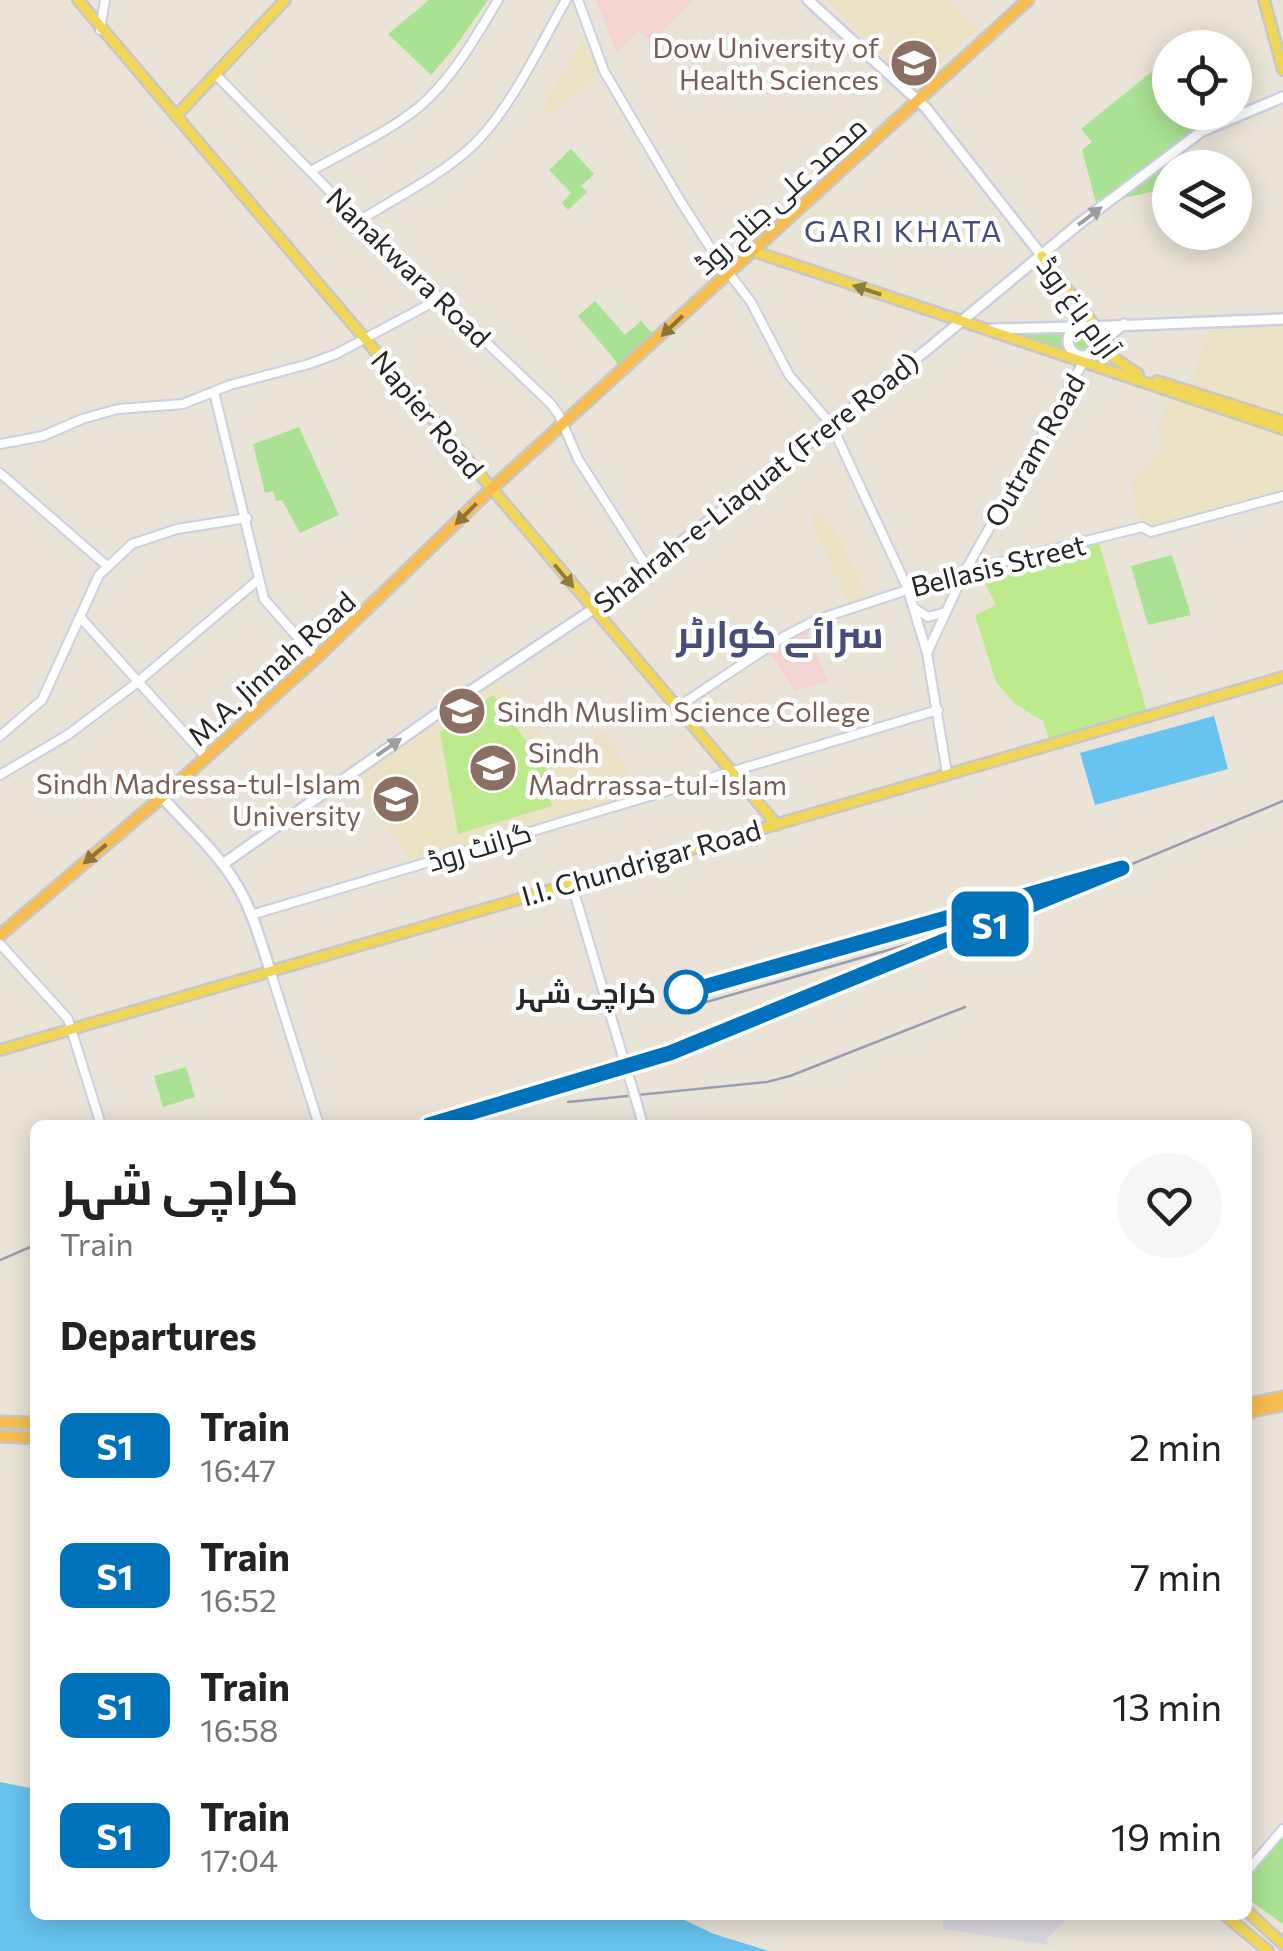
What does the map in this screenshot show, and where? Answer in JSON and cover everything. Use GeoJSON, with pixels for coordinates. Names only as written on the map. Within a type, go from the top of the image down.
{"type":"FeatureCollection","features":[{"type":"Feature","properties":{"kind":"highway","name":"محمد علی جناح روڈ"},"geometry":{"type":"LineString","coordinates":[[563,424],[1028,0]]}},
{"type":"Feature","properties":{"kind":"highway","name":"M.A. Jinnah Road"},"geometry":{"type":"LineString","coordinates":[[0,935],[162,797],[316,658],[563,424]]}},
{"type":"Feature","properties":{"kind":"highway"},"geometry":{"type":"LineString","coordinates":[[1252,1403],[1283,1397]]}},
{"type":"Feature","properties":{"kind":"highway"},"geometry":{"type":"LineString","coordinates":[[1252,1411],[1283,1405]]}},
{"type":"Feature","properties":{"kind":"highway"},"geometry":{"type":"LineString","coordinates":[[0,1422],[30,1422]]}},
{"type":"Feature","properties":{"kind":"highway"},"geometry":{"type":"LineString","coordinates":[[0,1436],[30,1438]]}},
{"type":"Feature","properties":{"kind":"main road","name":"Napier Road"},"geometry":{"type":"LineString","coordinates":[[78,0],[777,825]]}},
{"type":"Feature","properties":{"kind":"main road"},"geometry":{"type":"LineString","coordinates":[[176,116],[285,0]]}},
{"type":"Feature","properties":{"kind":"main road","name":"آرام باغ روڈ"},"geometry":{"type":"LineString","coordinates":[[808,0],[918,100],[1042,256],[1087,327],[1114,358],[1130,371],[1283,420]]}},
{"type":"Feature","properties":{"kind":"main road"},"geometry":{"type":"LineString","coordinates":[[1264,0],[1283,70]]}},
{"type":"Feature","properties":{"kind":"main road","name":"Shahrah-e-Liaquat (Frere Road)"},"geometry":{"type":"LineString","coordinates":[[223,864],[592,610],[1202,131],[1283,98]]}},
{"type":"Feature","properties":{"kind":"main road"},"geometry":{"type":"LineString","coordinates":[[753,251],[960,321],[1087,357],[1172,393],[1283,428]]}},
{"type":"Feature","properties":{"kind":"main road"},"geometry":{"type":"LineString","coordinates":[[992,330],[1283,319]]}},
{"type":"Feature","properties":{"kind":"main road"},"geometry":{"type":"LineString","coordinates":[[1087,357],[1124,324]]}},
{"type":"Feature","properties":{"kind":"main road"},"geometry":{"type":"LineString","coordinates":[[1087,327],[1068,338],[1069,347],[1087,357]]}},
{"type":"Feature","properties":{"kind":"main road","name":"I.I. Chundrigar Road"},"geometry":{"type":"LineString","coordinates":[[777,825],[1283,679]]}},
{"type":"Feature","properties":{"kind":"main road","name":"I.I. Chundrigar Road"},"geometry":{"type":"LineString","coordinates":[[0,1053],[1283,679]]}},
{"type":"Feature","properties":{"kind":"main road"},"geometry":{"type":"LineString","coordinates":[[162,797],[223,864],[251,915],[271,973]]}},
{"type":"Feature","properties":{"kind":"main road"},"geometry":{"type":"LineString","coordinates":[[1252,1916],[1283,1944]]}},
{"type":"Feature","properties":{"kind":"main road"},"geometry":{"type":"LineString","coordinates":[[1231,1920],[1268,1951]]}},
{"type":"Feature","properties":{"kind":"street"},"geometry":{"type":"LineString","coordinates":[[100,30],[105,0]]}},
{"type":"Feature","properties":{"kind":"street"},"geometry":{"type":"LineString","coordinates":[[310,172],[421,105],[464,55],[498,0]]}},
{"type":"Feature","properties":{"kind":"street"},"geometry":{"type":"LineString","coordinates":[[359,221],[459,157],[477,140],[514,88],[566,0]]}},
{"type":"Feature","properties":{"kind":"street"},"geometry":{"type":"LineString","coordinates":[[578,0],[604,71],[681,202],[738,284],[789,375],[830,424],[914,607],[927,653],[947,774]]}},
{"type":"Feature","properties":{"kind":"street","name":"Nanakwara Road"},"geometry":{"type":"LineString","coordinates":[[216,74],[359,221],[550,404],[578,459],[648,567]]}},
{"type":"Feature","properties":{"kind":"street"},"geometry":{"type":"LineString","coordinates":[[0,444],[43,436],[118,409],[182,404],[230,384],[309,364],[441,298]]}},
{"type":"Feature","properties":{"kind":"street","name":"Outram Road"},"geometry":{"type":"LineString","coordinates":[[927,653],[965,570],[1087,357]]}},
{"type":"Feature","properties":{"kind":"street"},"geometry":{"type":"LineString","coordinates":[[214,392],[264,598],[316,658]]}},
{"type":"Feature","properties":{"kind":"street"},"geometry":{"type":"LineString","coordinates":[[0,473],[107,566]]}},
{"type":"Feature","properties":{"kind":"street","name":"Bellasis Street"},"geometry":{"type":"LineString","coordinates":[[676,708],[804,626],[907,588],[965,570],[1142,527],[1151,532],[1283,496]]}},
{"type":"Feature","properties":{"kind":"street"},"geometry":{"type":"LineString","coordinates":[[0,736],[42,700],[107,566],[132,544],[151,535],[246,518]]}},
{"type":"Feature","properties":{"kind":"street"},"geometry":{"type":"LineString","coordinates":[[0,775],[70,734],[259,579]]}},
{"type":"Feature","properties":{"kind":"street"},"geometry":{"type":"LineString","coordinates":[[914,607],[928,617],[946,612]]}},
{"type":"Feature","properties":{"kind":"street"},"geometry":{"type":"LineString","coordinates":[[80,617],[206,757]]}},
{"type":"Feature","properties":{"kind":"street","name":"گرانٹ روڈ"},"geometry":{"type":"LineString","coordinates":[[251,915],[938,710]]}},
{"type":"Feature","properties":{"kind":"street"},"geometry":{"type":"LineString","coordinates":[[572,884],[643,1120]]}},
{"type":"Feature","properties":{"kind":"street"},"geometry":{"type":"LineString","coordinates":[[0,944],[68,1019],[99,1120]]}},
{"type":"Feature","properties":{"kind":"street"},"geometry":{"type":"LineString","coordinates":[[271,973],[317,1120]]}},
{"type":"Feature","properties":{"kind":"street"},"geometry":{"type":"LineString","coordinates":[[1252,1865],[1283,1829]]}},
{"type":"Feature","properties":{"kind":"shaded area"},"geometry":{"type":"Polygon","coordinates":[[[596,0],[694,0],[651,43],[639,31],[617,54],[596,0]]]}},
{"type":"Feature","properties":{"kind":"shaded area","name":"Dow University of Health Sciences"},"geometry":{"type":"Polygon","coordinates":[[[825,0],[950,0],[978,28],[913,87],[825,0]]]}},
{"type":"Feature","properties":{"kind":"shaded area"},"geometry":{"type":"Polygon","coordinates":[[[589,29],[604,71],[551,113],[543,107],[589,29]]]}},
{"type":"Feature","properties":{"kind":"shaded area"},"geometry":{"type":"Polygon","coordinates":[[[1283,319],[1283,496],[1151,532],[1141,525],[1130,481],[1141,475],[1163,450],[1157,430],[1164,409],[1174,387],[1188,390],[1213,321],[1283,319]]]}},
{"type":"Feature","properties":{"kind":"shaded area"},"geometry":{"type":"Polygon","coordinates":[[[818,505],[827,526],[833,525],[869,600],[851,608],[811,522],[818,505]]]}},
{"type":"Feature","properties":{"kind":"shaded area"},"geometry":{"type":"Polygon","coordinates":[[[804,626],[828,681],[795,691],[766,648],[804,626]]]}},
{"type":"Feature","properties":{"kind":"shaded area","name":"Sindh Madrrassa-tul-Islam"},"geometry":{"type":"Polygon","coordinates":[[[496,673],[560,761],[605,731],[642,796],[414,866],[350,774],[496,673]]]}},
{"type":"Feature","properties":{"kind":"shaded area"},"geometry":{"type":"Polygon","coordinates":[[[943,1920],[1065,1920],[1046,1940],[1050,1945],[943,1929],[943,1920]]]}},
{"type":"Feature","properties":{"kind":"green space"},"geometry":{"type":"Polygon","coordinates":[[[429,0],[488,0],[431,75],[388,34],[429,0]]]}},
{"type":"Feature","properties":{"kind":"green space"},"geometry":{"type":"Polygon","coordinates":[[[1152,72],[1152,130],[1202,131],[1177,150],[1152,150],[1152,192],[1109,201],[1098,210],[1082,150],[1092,142],[1081,129],[1152,72]]]}},
{"type":"Feature","properties":{"kind":"green space"},"geometry":{"type":"Polygon","coordinates":[[[571,149],[594,174],[581,186],[587,192],[568,210],[562,203],[571,193],[549,170],[571,149]]]}},
{"type":"Feature","properties":{"kind":"green space"},"geometry":{"type":"Polygon","coordinates":[[[595,301],[625,335],[641,321],[658,339],[624,371],[578,316],[595,301]]]}},
{"type":"Feature","properties":{"kind":"green space"},"geometry":{"type":"Polygon","coordinates":[[[1081,326],[1094,332],[1098,339],[1094,350],[1085,355],[1004,334],[1073,330],[1081,326]]]}},
{"type":"Feature","properties":{"kind":"green space"},"geometry":{"type":"Polygon","coordinates":[[[299,427],[339,515],[300,533],[282,500],[276,501],[273,491],[265,493],[253,444],[299,427]]]}},
{"type":"Feature","properties":{"kind":"green space"},"geometry":{"type":"Polygon","coordinates":[[[1098,539],[1147,712],[1051,744],[1043,721],[1015,704],[996,682],[975,615],[996,605],[983,579],[965,571],[1098,539]]]}},
{"type":"Feature","properties":{"kind":"green space"},"geometry":{"type":"Polygon","coordinates":[[[1172,555],[1191,615],[1148,625],[1131,566],[1172,555]]]}},
{"type":"Feature","properties":{"kind":"green space"},"geometry":{"type":"Polygon","coordinates":[[[493,695],[550,774],[544,778],[552,806],[458,834],[440,732],[493,695]]]}},
{"type":"Feature","properties":{"kind":"green space"},"geometry":{"type":"Polygon","coordinates":[[[186,1067],[195,1097],[163,1107],[154,1076],[186,1067]]]}},
{"type":"Feature","properties":{"kind":"green space"},"geometry":{"type":"Polygon","coordinates":[[[1283,1836],[1283,1924],[1252,1902],[1252,1872],[1283,1836]]]}},
{"type":"Feature","properties":{"kind":"water"},"geometry":{"type":"Polygon","coordinates":[[[1214,716],[1228,769],[1095,805],[1080,753],[1214,716]]]}},
{"type":"Feature","properties":{"kind":"water"},"geometry":{"type":"Polygon","coordinates":[[[0,1782],[30,1788],[30,1920],[685,1920],[769,1951],[0,1951],[0,1782]]]}},
{"type":"Feature","properties":{"kind":"railway"},"geometry":{"type":"LineString","coordinates":[[464,1120],[669,1057],[1283,801]]}},
{"type":"Feature","properties":{"kind":"railway"},"geometry":{"type":"LineString","coordinates":[[687,991],[1028,895]]}},
{"type":"Feature","properties":{"kind":"railway"},"geometry":{"type":"LineString","coordinates":[[689,1007],[913,943]]}},
{"type":"Feature","properties":{"kind":"railway"},"geometry":{"type":"LineString","coordinates":[[568,1102],[767,1082],[965,1007]]}},
{"type":"Feature","properties":{"kind":"railway"},"geometry":{"type":"LineString","coordinates":[[0,1260],[30,1247]]}},
{"type":"Feature","properties":{"kind":"train","name":"S1"},"geometry":{"type":"LineString","coordinates":[[446,1120],[670,1053],[1122,868],[686,992]]}},
{"type":"Feature","properties":{"kind":"place","name":"Dow University of Health Sciences"},"geometry":{"type":"Point","coordinates":[914,63]}},
{"type":"Feature","properties":{"kind":"place","name":"Sindh Muslim Science College"},"geometry":{"type":"Point","coordinates":[462,711]}},
{"type":"Feature","properties":{"kind":"place","name":"Sindh Madrrassa-tul-Islam"},"geometry":{"type":"Point","coordinates":[493,768]}},
{"type":"Feature","properties":{"kind":"place","name":"Sindh Madressa-tul-Islam University"},"geometry":{"type":"Point","coordinates":[396,799]}},
{"type":"Feature","properties":{"kind":"place","name":"کراچی شہر"},"geometry":{"type":"Point","coordinates":[686,992]}},
{"type":"Feature","properties":{"kind":"district","name":"GARI KHATA"},"geometry":{"type":"Point","coordinates":[904,229]}},
{"type":"Feature","properties":{"kind":"district","name":"سرائے کوارٹر"},"geometry":{"type":"Point","coordinates":[780,632]}}]}
